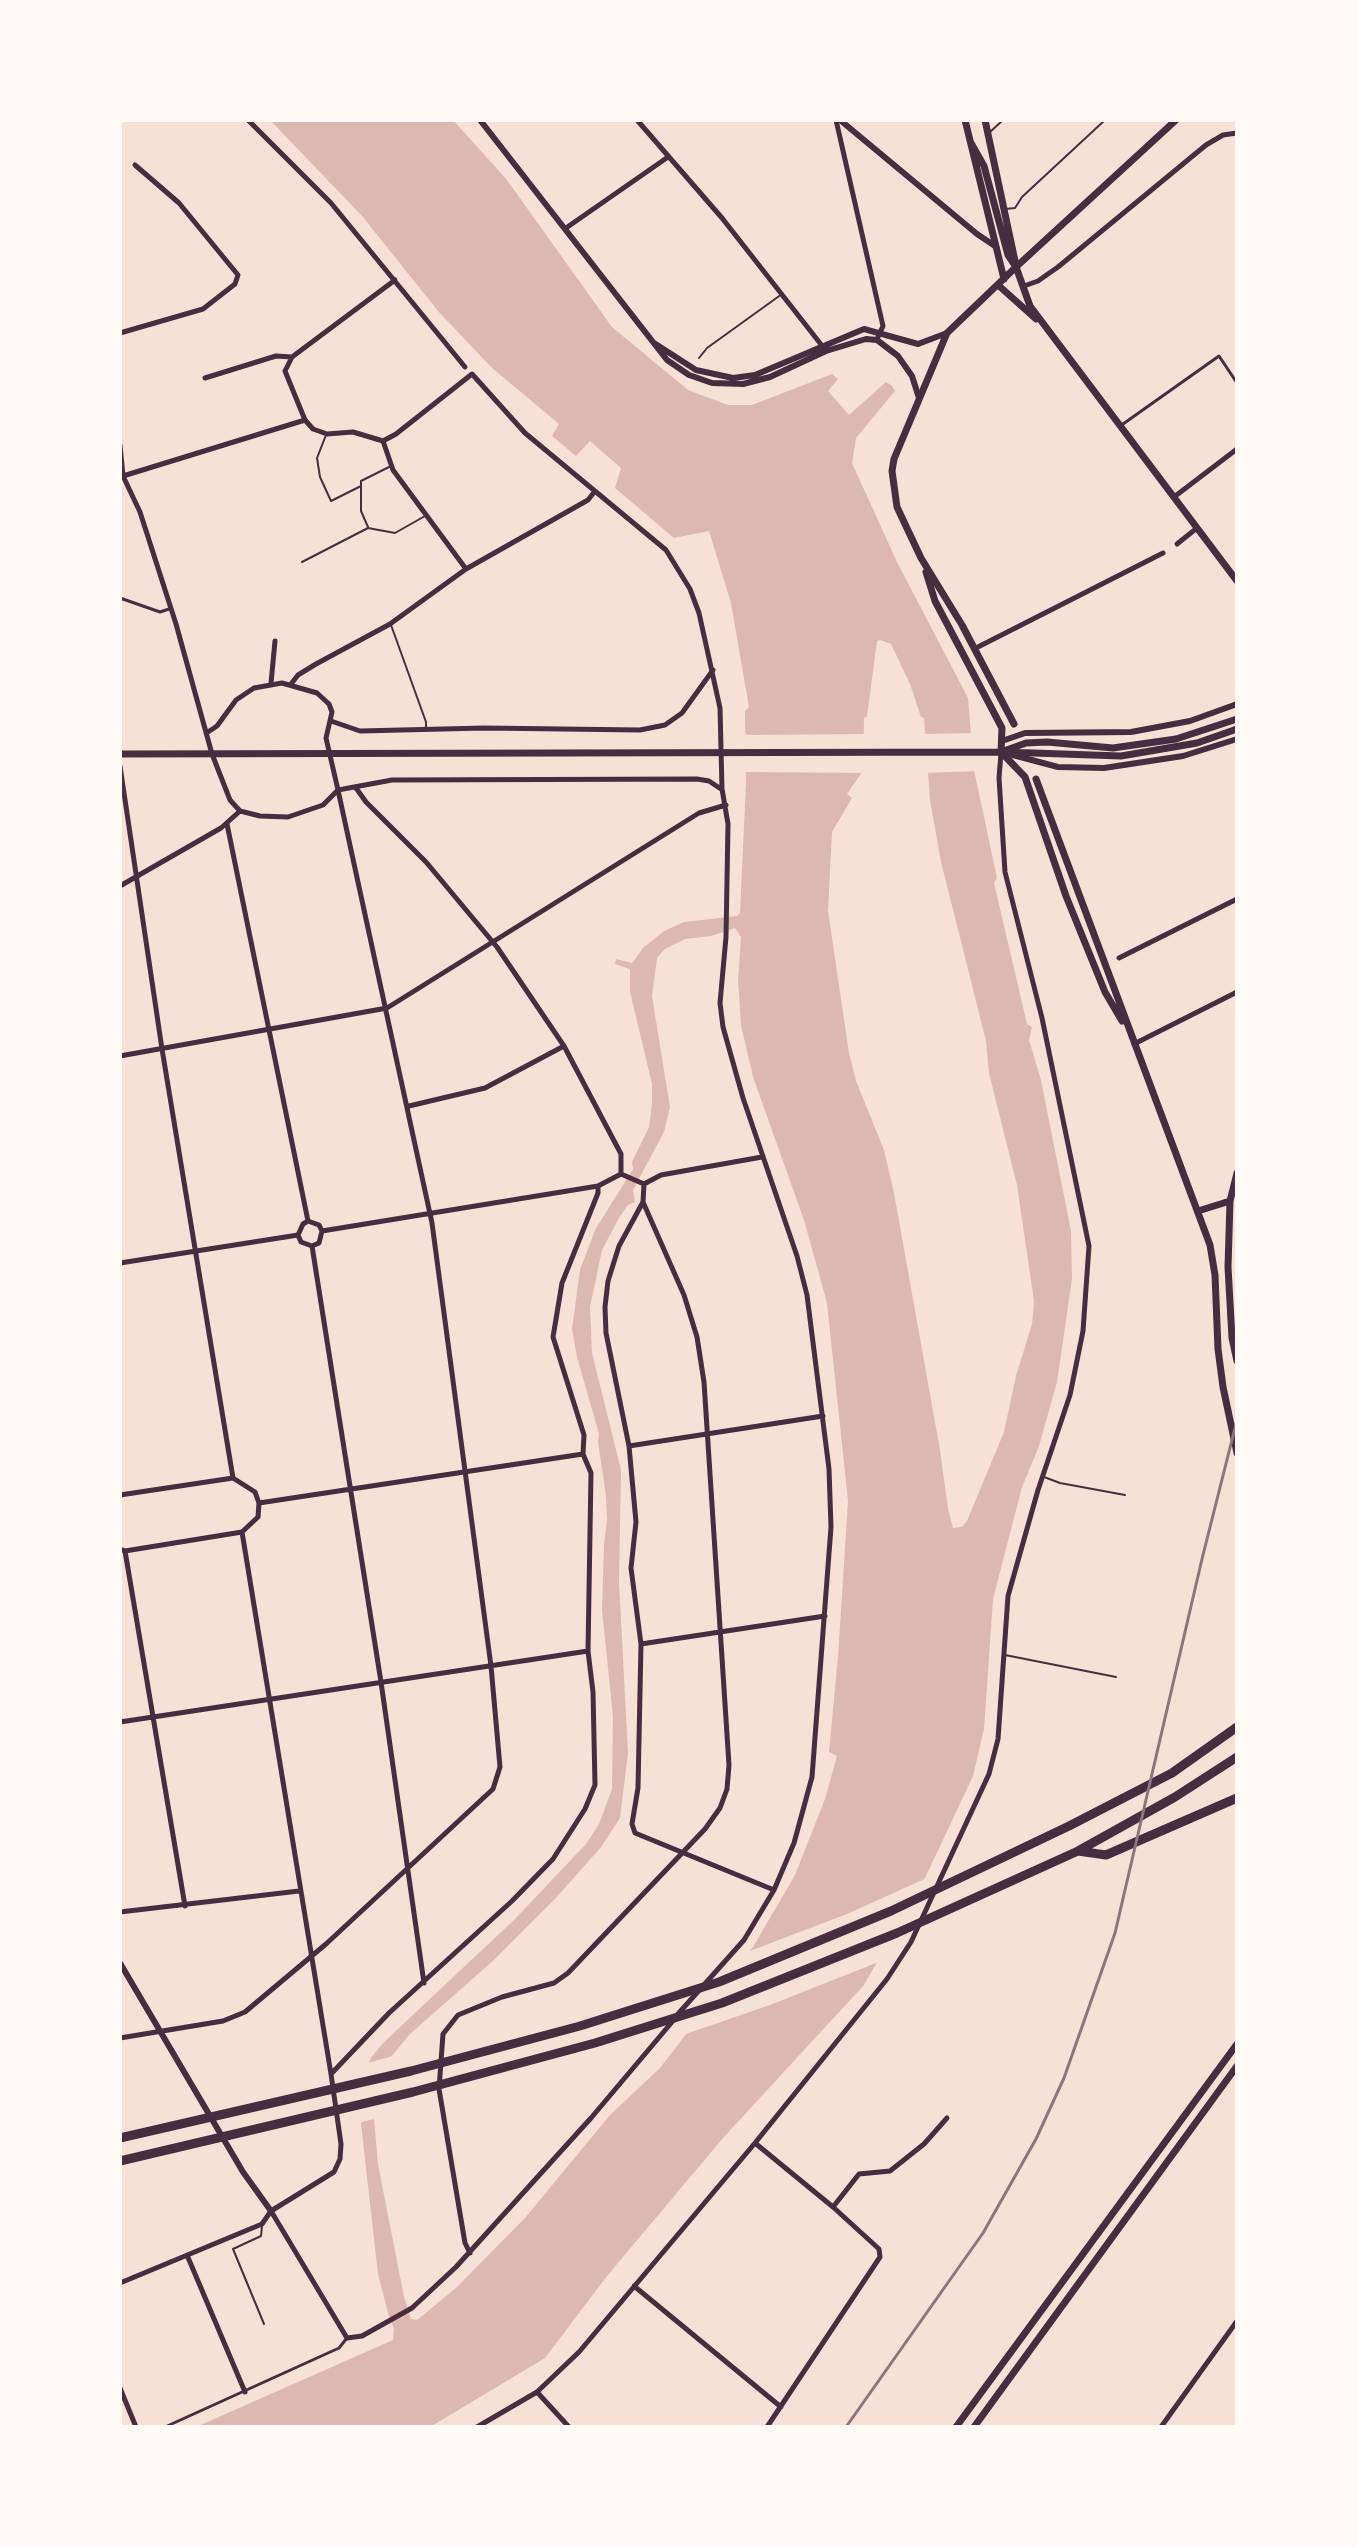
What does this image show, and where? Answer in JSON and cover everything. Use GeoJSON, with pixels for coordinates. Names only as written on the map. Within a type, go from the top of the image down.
{"type":"FeatureCollection","features":[{"type":"Feature","properties":{"kind":"highway"},"geometry":{"type":"LineString","coordinates":[[120,2138],[411,2071],[594,2022],[719,1982],[815,1945],[1112,1805],[1172,1773],[1237,1727]]}},
{"type":"Feature","properties":{"kind":"highway"},"geometry":{"type":"LineString","coordinates":[[120,2161],[413,2092],[595,2043],[722,2003],[988,1893],[1078,1851],[1175,1797],[1237,1757]]}},
{"type":"Feature","properties":{"kind":"highway"},"geometry":{"type":"LineString","coordinates":[[1078,1851],[1106,1855],[1237,1798]]}},
{"type":"Feature","properties":{"kind":"main road"},"geometry":{"type":"LineString","coordinates":[[965,120],[1001,282],[1041,323]]}},
{"type":"Feature","properties":{"kind":"main road"},"geometry":{"type":"LineString","coordinates":[[985,120],[1016,267]]}},
{"type":"Feature","properties":{"kind":"main road"},"geometry":{"type":"LineString","coordinates":[[1014,724],[921,558],[897,507],[892,471],[894,459],[947,333],[1176,120]]}},
{"type":"Feature","properties":{"kind":"main road"},"geometry":{"type":"LineString","coordinates":[[971,143],[984,166],[1008,255],[1016,267],[1030,306],[1237,581]]}},
{"type":"Feature","properties":{"kind":"main road"},"geometry":{"type":"LineString","coordinates":[[921,558],[935,601],[1002,728],[1001,752],[1025,777],[1066,896],[1105,992],[1129,1033]]}},
{"type":"Feature","properties":{"kind":"main road"},"geometry":{"type":"LineString","coordinates":[[1001,752],[1026,743],[1047,742],[1113,748],[1176,739],[1237,719]]}},
{"type":"Feature","properties":{"kind":"main road"},"geometry":{"type":"LineString","coordinates":[[120,754],[1001,752],[1100,757],[1197,743],[1237,729]]}},
{"type":"Feature","properties":{"kind":"main road"},"geometry":{"type":"LineString","coordinates":[[1036,779],[1213,1258],[1220,1362],[1237,1453]]}},
{"type":"Feature","properties":{"kind":"main road"},"geometry":{"type":"LineString","coordinates":[[1237,1173],[1230,1201],[1230,1316],[1237,1361]]}},
{"type":"Feature","properties":{"kind":"main road"},"geometry":{"type":"LineString","coordinates":[[1198,1211],[1230,1201]]}},
{"type":"Feature","properties":{"kind":"main road"},"geometry":{"type":"LineString","coordinates":[[956,2427],[1237,2044]]}},
{"type":"Feature","properties":{"kind":"main road"},"geometry":{"type":"LineString","coordinates":[[974,2427],[1237,2066]]}},
{"type":"Feature","properties":{"kind":"street"},"geometry":{"type":"LineString","coordinates":[[165,2427],[339,2348],[347,2338],[362,2336],[412,2308],[470,2253],[744,1940],[774,1890],[794,1843],[812,1777],[831,1527],[829,1469],[807,1295],[723,1027],[720,1003],[726,937],[728,824],[722,789],[720,708],[702,625],[690,589],[666,550],[525,433],[465,367],[331,203],[248,120]]}},
{"type":"Feature","properties":{"kind":"street"},"geometry":{"type":"LineString","coordinates":[[480,120],[652,342],[696,370],[733,378],[755,375],[824,349],[852,341],[877,340],[898,356],[920,394],[930,395]]}},
{"type":"Feature","properties":{"kind":"street"},"geometry":{"type":"LineString","coordinates":[[637,120],[783,294],[824,349]]}},
{"type":"Feature","properties":{"kind":"street"},"geometry":{"type":"LineString","coordinates":[[838,120],[995,246]]}},
{"type":"Feature","properties":{"kind":"street"},"geometry":{"type":"LineString","coordinates":[[838,120],[883,326],[877,340]]}},
{"type":"Feature","properties":{"kind":"street"},"geometry":{"type":"LineString","coordinates":[[1024,286],[1038,281],[1058,267],[1206,145],[1223,135],[1237,133]]}},
{"type":"Feature","properties":{"kind":"street"},"geometry":{"type":"LineString","coordinates":[[566,228],[668,157]]}},
{"type":"Feature","properties":{"kind":"street"},"geometry":{"type":"LineString","coordinates":[[120,333],[203,309],[235,284],[238,275],[179,203],[135,165]]}},
{"type":"Feature","properties":{"kind":"street"},"geometry":{"type":"LineString","coordinates":[[395,280],[292,357],[285,371],[305,420],[313,429],[327,434],[353,432],[383,441],[472,374]]}},
{"type":"Feature","properties":{"kind":"street"},"geometry":{"type":"LineString","coordinates":[[824,349],[864,329],[918,344],[947,333]]}},
{"type":"Feature","properties":{"kind":"street"},"geometry":{"type":"LineString","coordinates":[[205,378],[276,356],[292,357]]}},
{"type":"Feature","properties":{"kind":"street"},"geometry":{"type":"LineString","coordinates":[[1123,424],[1219,356],[1237,383]]}},
{"type":"Feature","properties":{"kind":"street"},"geometry":{"type":"LineString","coordinates":[[122,475],[305,420]]}},
{"type":"Feature","properties":{"kind":"street"},"geometry":{"type":"LineString","coordinates":[[383,441],[391,466],[466,569]]}},
{"type":"Feature","properties":{"kind":"street"},"geometry":{"type":"LineString","coordinates":[[120,445],[122,475],[140,512],[171,608],[212,754],[226,792],[240,811],[272,817],[295,815],[323,805],[338,790],[392,780],[697,779],[709,781],[722,789]]}},
{"type":"Feature","properties":{"kind":"street"},"geometry":{"type":"LineString","coordinates":[[1174,497],[1237,449]]}},
{"type":"Feature","properties":{"kind":"street"},"geometry":{"type":"LineString","coordinates":[[291,684],[298,675],[390,624],[466,569],[588,500],[595,491]]}},
{"type":"Feature","properties":{"kind":"street"},"geometry":{"type":"LineString","coordinates":[[1177,544],[1197,528]]}},
{"type":"Feature","properties":{"kind":"street"},"geometry":{"type":"LineString","coordinates":[[974,649],[1163,553]]}},
{"type":"Feature","properties":{"kind":"street"},"geometry":{"type":"LineString","coordinates":[[120,598],[160,612],[171,608]]}},
{"type":"Feature","properties":{"kind":"street"},"geometry":{"type":"LineString","coordinates":[[271,683],[275,641]]}},
{"type":"Feature","properties":{"kind":"street"},"geometry":{"type":"LineString","coordinates":[[331,721],[360,731],[640,730],[661,726],[687,709],[713,670]]}},
{"type":"Feature","properties":{"kind":"street"},"geometry":{"type":"LineString","coordinates":[[120,2038],[223,2021],[245,2012],[311,1958],[493,1789],[500,1767],[491,1666],[431,1214],[326,738],[331,721],[329,704],[317,693],[291,684],[271,683],[243,694],[217,726],[208,732]]}},
{"type":"Feature","properties":{"kind":"street"},"geometry":{"type":"LineString","coordinates":[[1002,741],[1025,733],[1131,732],[1190,721],[1237,704]]}},
{"type":"Feature","properties":{"kind":"street"},"geometry":{"type":"LineString","coordinates":[[477,2427],[537,2392],[579,2352],[755,2143],[887,1979],[911,1942],[989,1774],[998,1739],[1008,1596],[1042,1476],[1061,1427],[1076,1367],[1083,1331],[1089,1246],[1042,1018],[1005,872],[999,778],[1001,752],[1058,767],[1104,768],[1183,756],[1237,739]]}},
{"type":"Feature","properties":{"kind":"street"},"geometry":{"type":"LineString","coordinates":[[120,766],[162,1049],[233,1478]]}},
{"type":"Feature","properties":{"kind":"street"},"geometry":{"type":"LineString","coordinates":[[356,788],[426,862],[493,942],[564,1046],[621,1154],[621,1174]]}},
{"type":"Feature","properties":{"kind":"street"},"geometry":{"type":"LineString","coordinates":[[120,1056],[387,1008],[699,813],[726,805]]}},
{"type":"Feature","properties":{"kind":"street"},"geometry":{"type":"LineString","coordinates":[[120,886],[227,824],[240,811]]}},
{"type":"Feature","properties":{"kind":"street"},"geometry":{"type":"LineString","coordinates":[[227,824],[308,1221]]}},
{"type":"Feature","properties":{"kind":"street"},"geometry":{"type":"LineString","coordinates":[[1119,958],[1237,899]]}},
{"type":"Feature","properties":{"kind":"street"},"geometry":{"type":"LineString","coordinates":[[1133,1045],[1237,992]]}},
{"type":"Feature","properties":{"kind":"street"},"geometry":{"type":"LineString","coordinates":[[409,1106],[494,1084],[564,1046]]}},
{"type":"Feature","properties":{"kind":"street"},"geometry":{"type":"LineString","coordinates":[[644,1184],[661,1175],[762,1157]]}},
{"type":"Feature","properties":{"kind":"street"},"geometry":{"type":"LineString","coordinates":[[621,1174],[644,1184]]}},
{"type":"Feature","properties":{"kind":"street"},"geometry":{"type":"LineString","coordinates":[[322,1231],[598,1186],[621,1174]]}},
{"type":"Feature","properties":{"kind":"street"},"geometry":{"type":"LineString","coordinates":[[644,1184],[643,1202],[619,1246],[608,1281],[605,1307],[608,1347],[629,1446],[636,1522],[631,1568],[641,1644],[638,1788],[632,1824],[635,1833],[774,1890]]}},
{"type":"Feature","properties":{"kind":"street"},"geometry":{"type":"LineString","coordinates":[[331,2074],[389,2013],[424,1984],[553,1859],[585,1809],[595,1785],[593,1692],[588,1651],[591,1473],[583,1454],[584,1435],[553,1337],[562,1283],[598,1193],[598,1186]]}},
{"type":"Feature","properties":{"kind":"street"},"geometry":{"type":"LineString","coordinates":[[470,2253],[465,2243],[439,2089],[443,2034],[458,2015],[481,2004],[554,1983],[568,1973],[684,1852],[720,1808],[727,1789],[729,1765],[704,1382],[697,1337],[680,1283],[643,1202]]}},
{"type":"Feature","properties":{"kind":"street"},"geometry":{"type":"LineString","coordinates":[[308,1221],[319,1225],[322,1231],[319,1243],[312,1246],[301,1242],[298,1235],[308,1221]]}},
{"type":"Feature","properties":{"kind":"street"},"geometry":{"type":"LineString","coordinates":[[120,1263],[298,1235]]}},
{"type":"Feature","properties":{"kind":"street"},"geometry":{"type":"LineString","coordinates":[[312,1246],[381,1682],[424,1984]]}},
{"type":"Feature","properties":{"kind":"street"},"geometry":{"type":"LineString","coordinates":[[629,1446],[823,1416]]}},
{"type":"Feature","properties":{"kind":"street"},"geometry":{"type":"LineString","coordinates":[[259,1503],[583,1454]]}},
{"type":"Feature","properties":{"kind":"street"},"geometry":{"type":"LineString","coordinates":[[120,1495],[233,1478],[255,1492],[259,1503],[258,1517],[242,1532],[122,1550],[185,1906]]}},
{"type":"Feature","properties":{"kind":"street"},"geometry":{"type":"LineString","coordinates":[[120,2283],[262,2224],[271,2211],[334,2172],[340,2159],[341,2144],[331,2074],[242,1532]]}},
{"type":"Feature","properties":{"kind":"street"},"geometry":{"type":"LineString","coordinates":[[641,1644],[825,1616]]}},
{"type":"Feature","properties":{"kind":"street"},"geometry":{"type":"LineString","coordinates":[[120,1722],[588,1651]]}},
{"type":"Feature","properties":{"kind":"street"},"geometry":{"type":"LineString","coordinates":[[120,1912],[299,1891]]}},
{"type":"Feature","properties":{"kind":"street"},"geometry":{"type":"LineString","coordinates":[[120,1963],[243,2172],[271,2211],[347,2338]]}},
{"type":"Feature","properties":{"kind":"street"},"geometry":{"type":"LineString","coordinates":[[833,2207],[859,2174],[890,2171],[924,2144],[947,2118]]}},
{"type":"Feature","properties":{"kind":"street"},"geometry":{"type":"LineString","coordinates":[[755,2143],[833,2207],[879,2249],[880,2257],[767,2427]]}},
{"type":"Feature","properties":{"kind":"street"},"geometry":{"type":"LineString","coordinates":[[187,2255],[245,2392]]}},
{"type":"Feature","properties":{"kind":"street"},"geometry":{"type":"LineString","coordinates":[[634,2286],[781,2407]]}},
{"type":"Feature","properties":{"kind":"street"},"geometry":{"type":"LineString","coordinates":[[1161,2427],[1237,2321]]}},
{"type":"Feature","properties":{"kind":"street"},"geometry":{"type":"LineString","coordinates":[[120,2388],[136,2427]]}},
{"type":"Feature","properties":{"kind":"street"},"geometry":{"type":"LineString","coordinates":[[537,2392],[569,2427]]}},
{"type":"Feature","properties":{"kind":"lane"},"geometry":{"type":"LineString","coordinates":[[988,134],[1003,120]]}},
{"type":"Feature","properties":{"kind":"lane"},"geometry":{"type":"LineString","coordinates":[[1004,210],[1015,208],[1022,197],[1105,120]]}},
{"type":"Feature","properties":{"kind":"lane"},"geometry":{"type":"LineString","coordinates":[[699,358],[707,348],[783,294]]}},
{"type":"Feature","properties":{"kind":"lane"},"geometry":{"type":"LineString","coordinates":[[327,434],[317,458],[320,477],[331,501],[361,486]]}},
{"type":"Feature","properties":{"kind":"lane"},"geometry":{"type":"LineString","coordinates":[[368,528],[361,511],[361,481],[391,466]]}},
{"type":"Feature","properties":{"kind":"lane"},"geometry":{"type":"LineString","coordinates":[[302,562],[368,528],[395,533],[426,516]]}},
{"type":"Feature","properties":{"kind":"lane"},"geometry":{"type":"LineString","coordinates":[[390,624],[426,722],[426,730]]}},
{"type":"Feature","properties":{"kind":"lane"},"geometry":{"type":"LineString","coordinates":[[1042,1476],[1060,1483],[1125,1495]]}},
{"type":"Feature","properties":{"kind":"lane"},"geometry":{"type":"LineString","coordinates":[[1004,1655],[1116,1677]]}},
{"type":"Feature","properties":{"kind":"lane"},"geometry":{"type":"LineString","coordinates":[[262,2224],[261,2236],[233,2249],[264,2324]]}},
{"type":"Feature","properties":{"kind":"shaded area"},"geometry":{"type":"Polygon","coordinates":[[[270,120],[453,120],[507,180],[612,327],[688,390],[728,405],[752,405],[832,374],[838,379],[828,391],[849,415],[886,382],[891,385],[895,391],[856,438],[852,463],[897,562],[968,698],[974,770],[997,878],[994,883],[1027,1024],[1032,1027],[1029,1040],[1041,1080],[1071,1231],[1072,1279],[1057,1382],[1039,1446],[1022,1487],[993,1599],[984,1729],[973,1776],[926,1876],[864,1985],[723,2138],[607,2276],[545,2358],[430,2427],[196,2427],[393,2340],[394,2329],[378,2274],[361,2124],[365,2071],[383,2043],[514,1920],[586,1844],[599,1824],[612,1789],[613,1716],[602,1610],[606,1496],[599,1434],[572,1329],[580,1270],[595,1230],[633,1169],[632,1162],[649,1127],[652,1104],[652,1084],[630,992],[630,969],[615,964],[616,959],[632,963],[643,948],[664,931],[684,922],[737,916],[740,913],[746,783],[745,711],[749,707],[731,603],[709,531],[674,538],[615,488],[621,468],[590,441],[576,456],[552,436],[559,424],[491,367],[438,311],[362,216],[270,120]],[[877,641],[867,717],[864,718],[863,771],[847,794],[852,798],[832,832],[828,911],[849,1053],[856,1081],[884,1150],[894,1193],[953,1528],[962,1527],[967,1521],[1004,1432],[1016,1376],[1032,1324],[1034,1301],[1017,1185],[989,1073],[986,1041],[941,862],[930,800],[924,718],[891,644],[877,641]],[[735,928],[711,936],[685,939],[665,949],[657,958],[652,996],[670,1107],[664,1132],[633,1190],[635,1202],[628,1205],[620,1216],[602,1250],[590,1307],[592,1353],[621,1470],[619,1581],[628,1753],[620,1818],[602,1846],[554,1900],[494,1960],[410,2034],[380,2070],[374,2119],[378,2164],[411,2319],[417,2320],[456,2288],[525,2218],[610,2115],[660,2068],[753,1947],[795,1875],[825,1799],[837,1756],[829,1752],[848,1501],[827,1303],[804,1220],[753,1077],[741,1025],[738,980],[741,937],[735,928]]]}},
{"type":"Feature","properties":{"kind":"pier"},"geometry":{"type":"Polygon","coordinates":[[[867,732],[866,773],[742,774],[741,733],[867,732]]]}},
{"type":"Feature","properties":{"kind":"pier"},"geometry":{"type":"Polygon","coordinates":[[[921,732],[976,733],[978,771],[924,773],[921,732]]]}},
{"type":"Feature","properties":{"kind":"pier"},"geometry":{"type":"Polygon","coordinates":[[[929,1877],[881,1961],[770,2005],[680,2036],[742,1954],[847,1914],[929,1877]]]}},
{"type":"Feature","properties":{"kind":"pier"},"geometry":{"type":"Polygon","coordinates":[[[397,2055],[384,2072],[379,2118],[357,2123],[364,2064],[397,2055]]]}},
{"type":"Feature","properties":{"kind":"railway"},"geometry":{"type":"LineString","coordinates":[[846,2427],[983,2233],[1036,2139],[1064,2078],[1115,1933],[1237,1420]]}}]}
